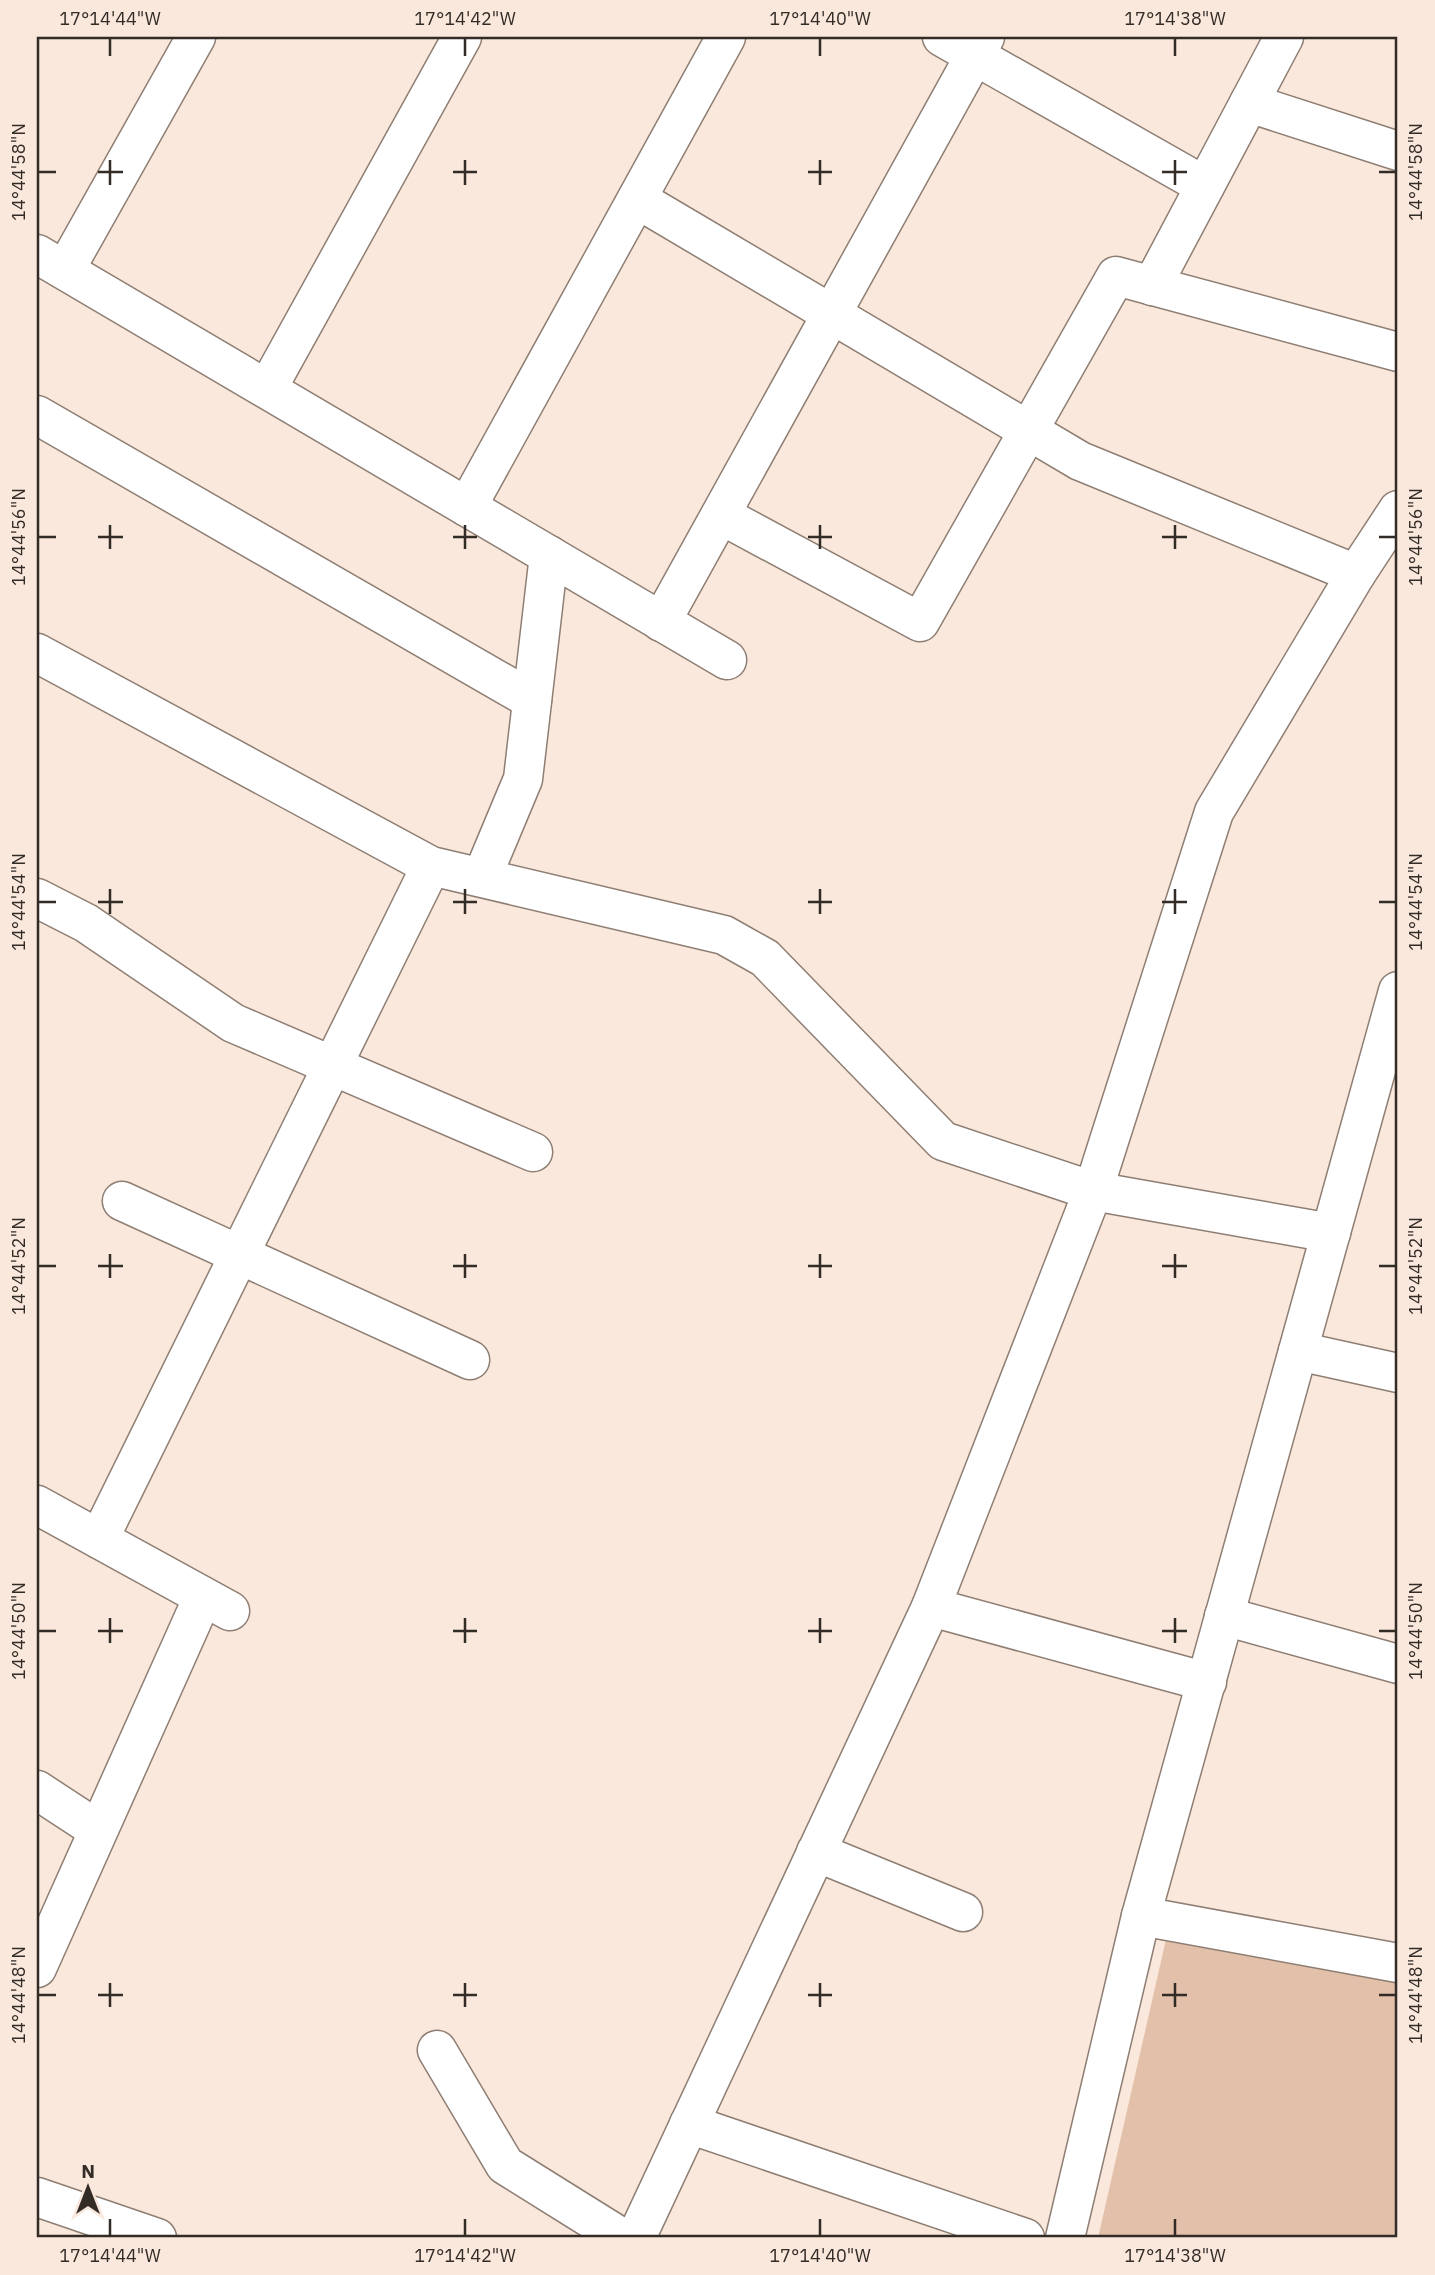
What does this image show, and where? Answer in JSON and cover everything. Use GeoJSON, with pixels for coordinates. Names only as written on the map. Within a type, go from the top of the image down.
{"type":"FeatureCollection","features":[{"type":"Feature","properties":{"kind":"street"},"geometry":{"type":"LineString","coordinates":[[196,37],[45,260],[727,660]]}},
{"type":"Feature","properties":{"kind":"street"},"geometry":{"type":"LineString","coordinates":[[267,389],[462,37]]}},
{"type":"Feature","properties":{"kind":"street"},"geometry":{"type":"LineString","coordinates":[[467,507],[726,37]]}},
{"type":"Feature","properties":{"kind":"street"},"geometry":{"type":"LineString","coordinates":[[942,37],[980,46],[1205,186]]}},
{"type":"Feature","properties":{"kind":"street"},"geometry":{"type":"LineString","coordinates":[[1152,286],[1284,37]]}},
{"type":"Feature","properties":{"kind":"street"},"geometry":{"type":"LineString","coordinates":[[661,622],[980,46]]}},
{"type":"Feature","properties":{"kind":"street"},"geometry":{"type":"LineString","coordinates":[[1249,103],[1398,151]]}},
{"type":"Feature","properties":{"kind":"street"},"geometry":{"type":"LineString","coordinates":[[637,199],[1080,461],[1356,574]]}},
{"type":"Feature","properties":{"kind":"street"},"geometry":{"type":"LineString","coordinates":[[721,514],[920,622],[1116,276],[1398,352]]}},
{"type":"Feature","properties":{"kind":"street"},"geometry":{"type":"LineString","coordinates":[[37,415],[532,700]]}},
{"type":"Feature","properties":{"kind":"street"},"geometry":{"type":"LineString","coordinates":[[636,2238],[931,1606],[1093,1191],[1214,812],[1356,574],[1398,510]]}},
{"type":"Feature","properties":{"kind":"street"},"geometry":{"type":"LineString","coordinates":[[482,877],[523,779],[549,555]]}},
{"type":"Feature","properties":{"kind":"street"},"geometry":{"type":"LineString","coordinates":[[37,653],[431,866],[724,934],[765,958],[943,1141],[1093,1191],[1331,1233]]}},
{"type":"Feature","properties":{"kind":"street"},"geometry":{"type":"LineString","coordinates":[[99,1539],[431,866]]}},
{"type":"Feature","properties":{"kind":"street"},"geometry":{"type":"LineString","coordinates":[[37,898],[86,923],[233,1023],[533,1152]]}},
{"type":"Feature","properties":{"kind":"street"},"geometry":{"type":"LineString","coordinates":[[1065,2238],[1142,1916],[1224,1616],[1331,1233],[1385,1091],[1398,990]]}},
{"type":"Feature","properties":{"kind":"street"},"geometry":{"type":"LineString","coordinates":[[122,1201],[470,1360]]}},
{"type":"Feature","properties":{"kind":"street"},"geometry":{"type":"LineString","coordinates":[[1298,1351],[1398,1373]]}},
{"type":"Feature","properties":{"kind":"street"},"geometry":{"type":"LineString","coordinates":[[37,1505],[217,1604],[98,1830],[37,1968]]}},
{"type":"Feature","properties":{"kind":"street"},"geometry":{"type":"LineString","coordinates":[[931,1606],[1207,1682]]}},
{"type":"Feature","properties":{"kind":"street"},"geometry":{"type":"LineString","coordinates":[[1224,1616],[1398,1664]]}},
{"type":"Feature","properties":{"kind":"street"},"geometry":{"type":"LineString","coordinates":[[37,1790],[98,1830]]}},
{"type":"Feature","properties":{"kind":"street"},"geometry":{"type":"LineString","coordinates":[[816,1852],[963,1912]]}},
{"type":"Feature","properties":{"kind":"street"},"geometry":{"type":"LineString","coordinates":[[1142,1916],[1398,1963]]}},
{"type":"Feature","properties":{"kind":"street"},"geometry":{"type":"LineString","coordinates":[[437,2050],[505,2165],[622,2238]]}},
{"type":"Feature","properties":{"kind":"street"},"geometry":{"type":"LineString","coordinates":[[689,2124],[1025,2238]]}},
{"type":"Feature","properties":{"kind":"street"},"geometry":{"type":"LineString","coordinates":[[37,2197],[157,2238]]}},
{"type":"Feature","properties":{"kind":"shaded area"},"geometry":{"type":"Polygon","coordinates":[[[1167,1935],[1398,1972],[1398,2238],[1098,2238],[1167,1935]]]}}]}
